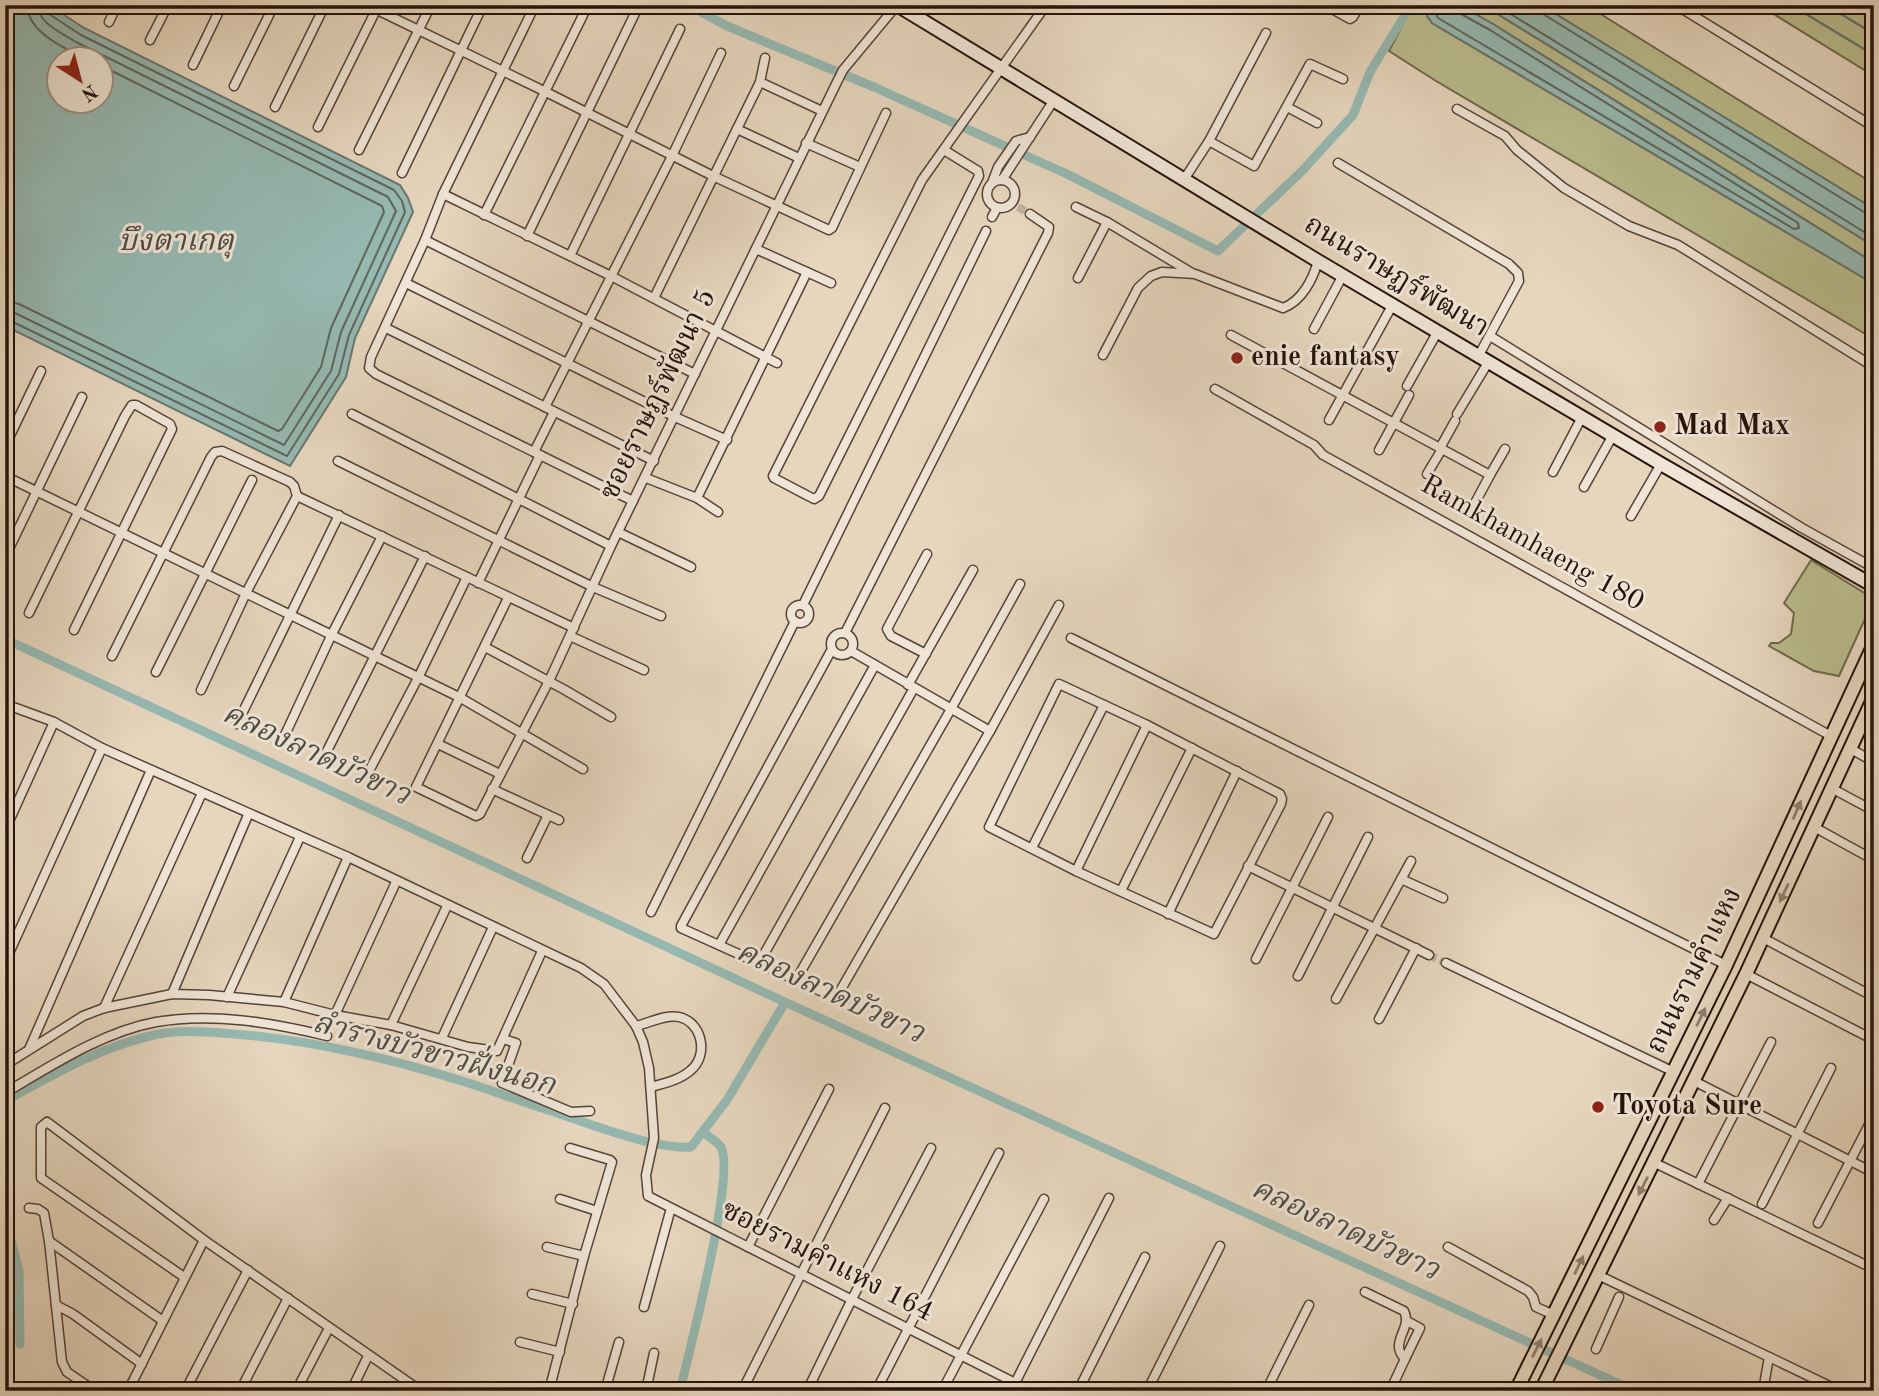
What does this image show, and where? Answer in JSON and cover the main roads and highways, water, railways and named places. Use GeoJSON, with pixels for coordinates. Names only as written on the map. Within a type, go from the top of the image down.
{"type":"FeatureCollection","features":[{"type":"Feature","properties":{"kind":"main road","name":"ถนนรามคำแหง"},"geometry":{"type":"LineString","coordinates":[[1516,1391],[1726,965],[1874,644]]}},
{"type":"Feature","properties":{"kind":"main road","name":"ถนนรามคำแหง"},"geometry":{"type":"LineString","coordinates":[[1543,1386],[1704,1062],[1874,697]]}},
{"type":"Feature","properties":{"kind":"main road"},"geometry":{"type":"LineString","coordinates":[[1682,1054],[1687,1062],[1694,1065],[1704,1062]]}},
{"type":"Feature","properties":{"kind":"main road"},"geometry":{"type":"LineString","coordinates":[[1672,1076],[1692,1086]]}},
{"type":"Feature","properties":{"kind":"water","name":"บึงตาเกตุ"},"geometry":{"type":"Polygon","coordinates":[[[5,5],[49,5],[84,28],[400,185],[413,212],[355,338],[346,377],[290,466],[5,326],[5,5]]]}},
{"type":"Feature","properties":{"kind":"water"},"geometry":{"type":"Polygon","coordinates":[[[1432,5],[1459,5],[1493,24],[1874,263],[1874,284],[1432,23],[1427,16],[1432,5]]]}},
{"type":"Feature","properties":{"kind":"water"},"geometry":{"type":"Polygon","coordinates":[[[1483,5],[1541,5],[1874,209],[1874,246],[1483,5]]]}},
{"type":"Feature","properties":{"kind":"waterway"},"geometry":{"type":"LineString","coordinates":[[688,5],[727,26],[874,87],[1069,175],[1218,251],[1302,171],[1353,115],[1370,72],[1411,5]]}},
{"type":"Feature","properties":{"kind":"waterway"},"geometry":{"type":"LineString","coordinates":[[1791,5],[1874,55]]}},
{"type":"Feature","properties":{"kind":"waterway"},"geometry":{"type":"LineString","coordinates":[[1826,5],[1874,34]]}},
{"type":"Feature","properties":{"kind":"waterway"},"geometry":{"type":"LineString","coordinates":[[1866,5],[1874,10]]}},
{"type":"Feature","properties":{"kind":"waterway","name":"คลองลาดบัวขาว"},"geometry":{"type":"LineString","coordinates":[[5,639],[787,1003],[1635,1391]]}},
{"type":"Feature","properties":{"kind":"waterway","name":"ลำรางบัวขาวฝั่งนอก"},"geometry":{"type":"LineString","coordinates":[[5,1101],[75,1064],[131,1041],[170,1032],[213,1032],[320,1045],[378,1058],[462,1081],[620,1134],[659,1144],[691,1147],[727,1100],[784,1004]]}},
{"type":"Feature","properties":{"kind":"waterway"},"geometry":{"type":"LineString","coordinates":[[680,1391],[710,1264],[722,1191],[724,1164],[721,1147],[704,1133]]}},
{"type":"Feature","properties":{"kind":"waterway"},"geometry":{"type":"LineString","coordinates":[[5,1216],[19,1271],[20,1344]]}},
{"type":"Feature","properties":{"kind":"tunnel"},"geometry":{"type":"LineString","coordinates":[[1018,207],[1030,214]]}},
{"type":"Feature","properties":{"kind":"tunnel"},"geometry":{"type":"LineString","coordinates":[[1429,955],[1446,963]]}},
{"type":"Feature","properties":{"kind":"place","name":"enie fantasy"},"geometry":{"type":"Point","coordinates":[1237,358]}},
{"type":"Feature","properties":{"kind":"place","name":"Mad Max"},"geometry":{"type":"Point","coordinates":[1660,427]}},
{"type":"Feature","properties":{"kind":"place","name":"Toyota Sure"},"geometry":{"type":"Point","coordinates":[1598,1107]}}]}
